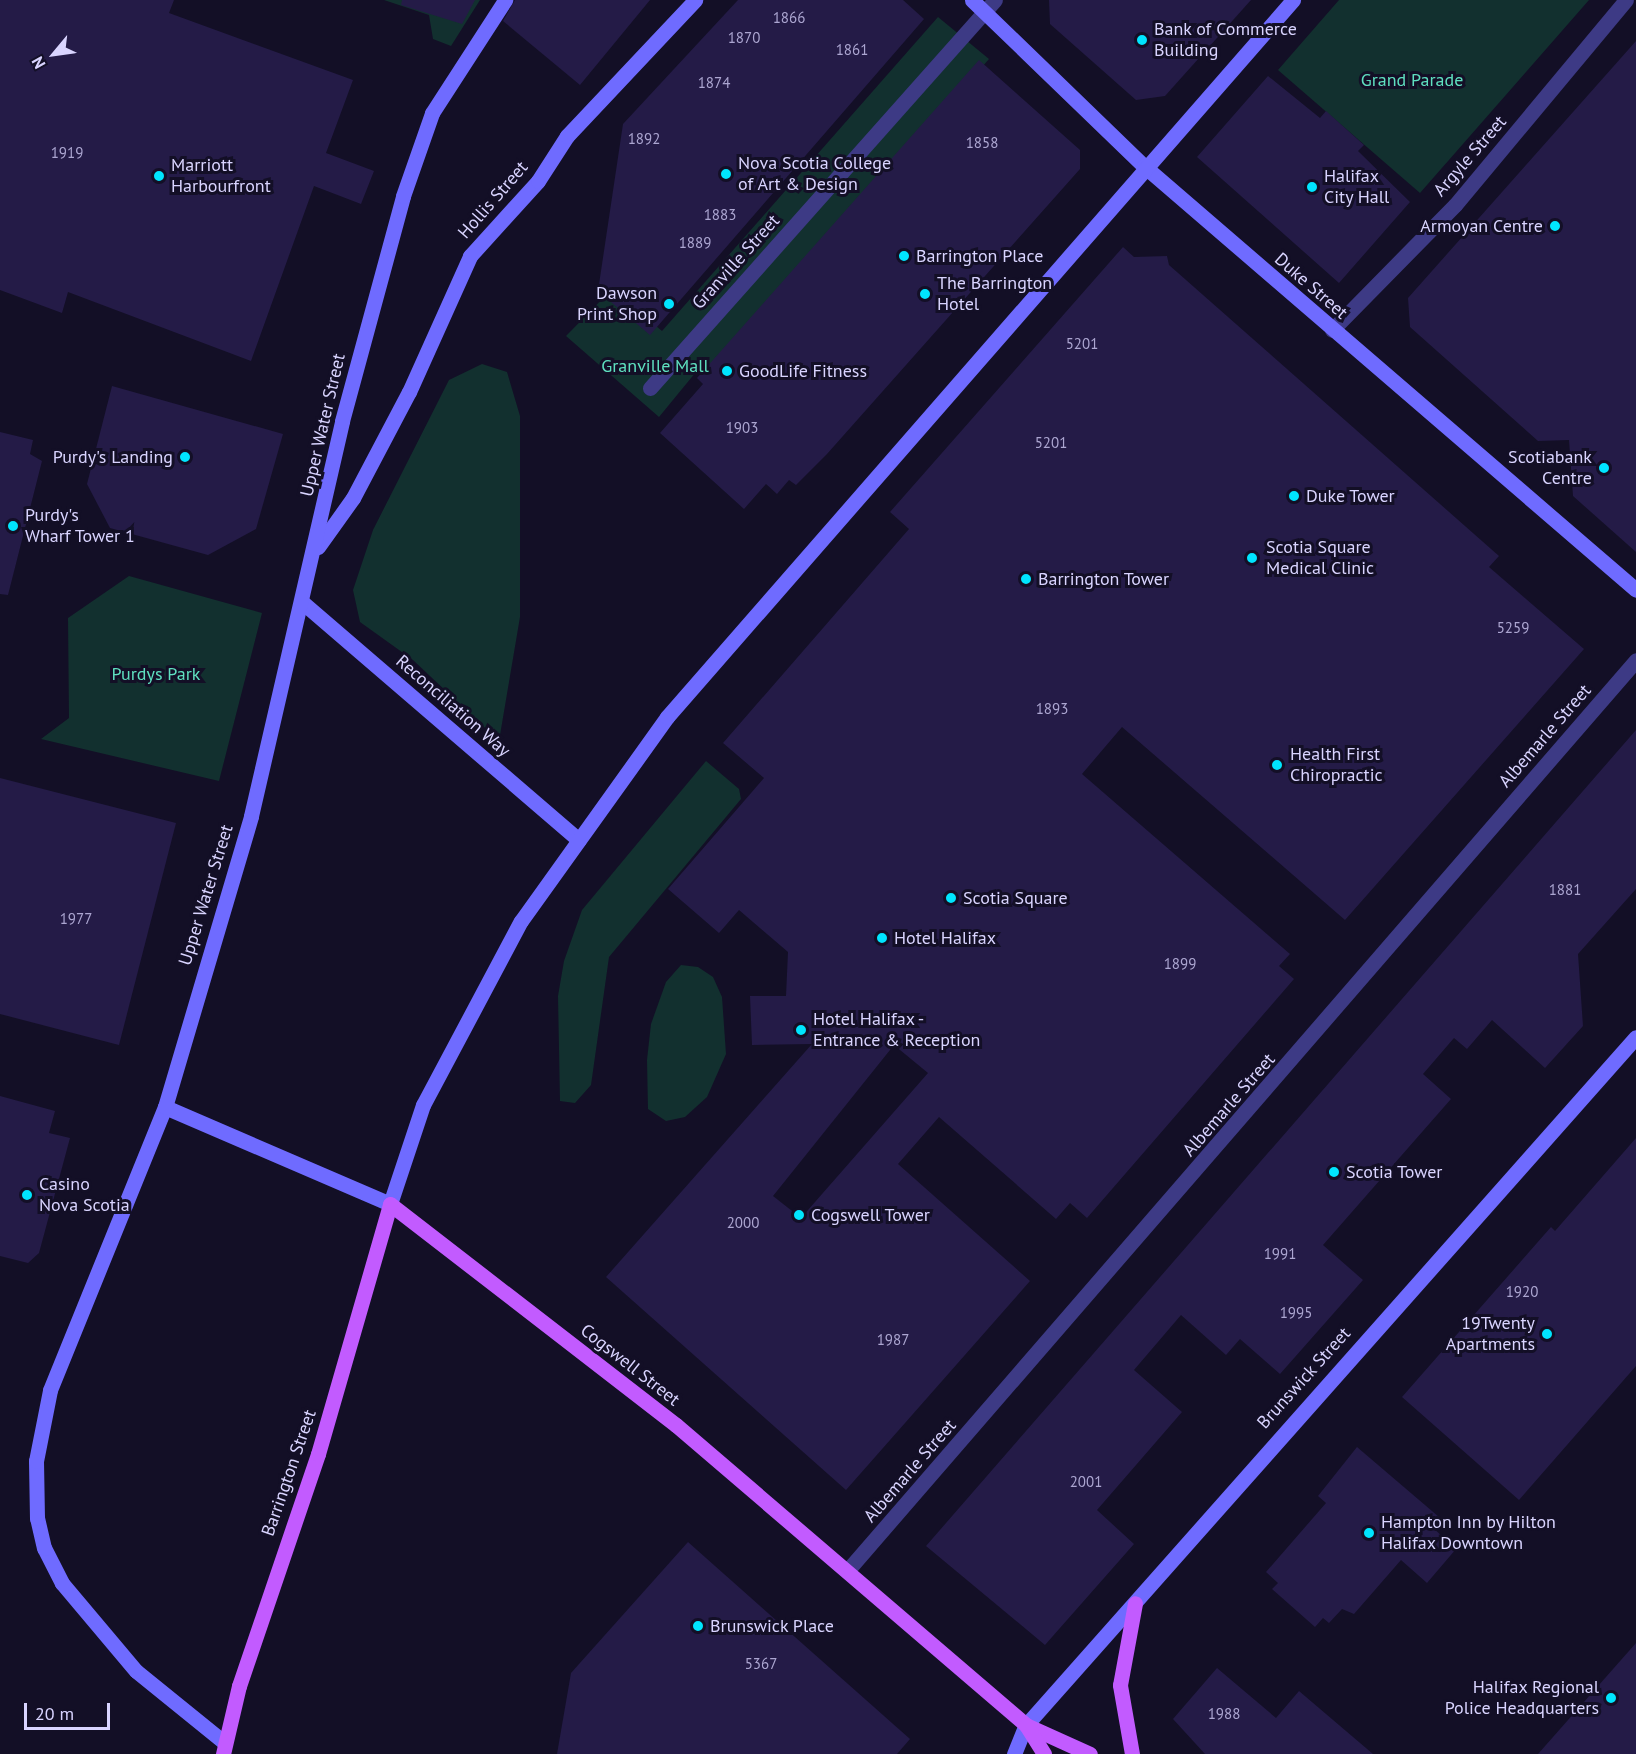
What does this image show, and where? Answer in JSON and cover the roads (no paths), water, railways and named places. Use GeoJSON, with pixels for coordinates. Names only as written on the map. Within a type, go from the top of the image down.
{"type":"FeatureCollection","features":[{"type":"Feature","properties":{"kind":"main road","name":"Cogswell Street"},"geometry":{"type":"LineString","coordinates":[[390,1204],[676,1425],[1026,1725],[1090,1754]]}},
{"type":"Feature","properties":{"kind":"main road","name":"Barrington Street"},"geometry":{"type":"LineString","coordinates":[[224,1749],[243,1675],[318,1454],[390,1204]]}},
{"type":"Feature","properties":{"kind":"main road"},"geometry":{"type":"LineString","coordinates":[[1132,1754],[1120,1685],[1135,1603]]}},
{"type":"Feature","properties":{"kind":"main road","name":"Cogswell Street"},"geometry":{"type":"LineString","coordinates":[[1026,1725],[1044,1754]]}},
{"type":"Feature","properties":{"kind":"street","name":"Upper Water Street"},"geometry":{"type":"LineString","coordinates":[[224,1749],[161,1693],[79,1608],[45,1548],[34,1492],[50,1390],[165,1107],[251,816],[368,317],[416,155],[444,90],[505,0]]}},
{"type":"Feature","properties":{"kind":"street","name":"Hollis Street"},"geometry":{"type":"LineString","coordinates":[[314,552],[353,498],[409,392],[471,256],[538,181],[567,136],[695,0]]}},
{"type":"Feature","properties":{"kind":"street","name":"Duke Street"},"geometry":{"type":"LineString","coordinates":[[972,0],[990,6],[1144,166],[1636,590]]}},
{"type":"Feature","properties":{"kind":"street"},"geometry":{"type":"LineString","coordinates":[[390,1204],[423,1106],[521,921],[667,717],[1144,166],[1293,0]]}},
{"type":"Feature","properties":{"kind":"street","name":"Argyle Street"},"geometry":{"type":"LineString","coordinates":[[1332,330],[1455,205],[1626,0]]}},
{"type":"Feature","properties":{"kind":"street","name":"Granville Street"},"geometry":{"type":"LineString","coordinates":[[650,388],[990,6]]}},
{"type":"Feature","properties":{"kind":"street","name":"Reconciliation Way"},"geometry":{"type":"LineString","coordinates":[[302,602],[579,840]]}},
{"type":"Feature","properties":{"kind":"street","name":"Albemarle Street"},"geometry":{"type":"LineString","coordinates":[[847,1571],[1636,660]]}},
{"type":"Feature","properties":{"kind":"street","name":"Brunswick Street"},"geometry":{"type":"LineString","coordinates":[[1014,1754],[1026,1725],[1135,1603],[1318,1390],[1636,1037]]}},
{"type":"Feature","properties":{"kind":"street","name":"Cogswell Street"},"geometry":{"type":"LineString","coordinates":[[165,1107],[390,1204]]}},
{"type":"Feature","properties":{"kind":"place","name":"Bank of Commerce Building"},"geometry":{"type":"Point","coordinates":[1142,40]}},
{"type":"Feature","properties":{"kind":"place","name":"Nova Scotia College of Art & Design"},"geometry":{"type":"Point","coordinates":[726,174]}},
{"type":"Feature","properties":{"kind":"place","name":"Marriott Harbourfront"},"geometry":{"type":"Point","coordinates":[159,176]}},
{"type":"Feature","properties":{"kind":"place","name":"Halifax City Hall"},"geometry":{"type":"Point","coordinates":[1312,187]}},
{"type":"Feature","properties":{"kind":"place","name":"Armoyan Centre"},"geometry":{"type":"Point","coordinates":[1555,226]}},
{"type":"Feature","properties":{"kind":"place","name":"Barrington Place"},"geometry":{"type":"Point","coordinates":[904,256]}},
{"type":"Feature","properties":{"kind":"place","name":"The Barrington Hotel"},"geometry":{"type":"Point","coordinates":[925,294]}},
{"type":"Feature","properties":{"kind":"place","name":"Dawson Print Shop"},"geometry":{"type":"Point","coordinates":[669,304]}},
{"type":"Feature","properties":{"kind":"place","name":"GoodLife Fitness"},"geometry":{"type":"Point","coordinates":[727,371]}},
{"type":"Feature","properties":{"kind":"place","name":"Purdy's Landing"},"geometry":{"type":"Point","coordinates":[185,457]}},
{"type":"Feature","properties":{"kind":"place","name":"Scotiabank Centre"},"geometry":{"type":"Point","coordinates":[1604,468]}},
{"type":"Feature","properties":{"kind":"place","name":"Duke Tower"},"geometry":{"type":"Point","coordinates":[1294,496]}},
{"type":"Feature","properties":{"kind":"place","name":"Purdy's Wharf Tower 1"},"geometry":{"type":"Point","coordinates":[13,526]}},
{"type":"Feature","properties":{"kind":"place","name":"Scotia Square Medical Clinic"},"geometry":{"type":"Point","coordinates":[1252,558]}},
{"type":"Feature","properties":{"kind":"place","name":"Barrington Tower"},"geometry":{"type":"Point","coordinates":[1026,579]}},
{"type":"Feature","properties":{"kind":"place","name":"Health First Chiropractic"},"geometry":{"type":"Point","coordinates":[1277,765]}},
{"type":"Feature","properties":{"kind":"place","name":"Scotia Square"},"geometry":{"type":"Point","coordinates":[951,898]}},
{"type":"Feature","properties":{"kind":"place","name":"Hotel Halifax"},"geometry":{"type":"Point","coordinates":[882,938]}},
{"type":"Feature","properties":{"kind":"place","name":"Hotel Halifax - Entrance & Reception"},"geometry":{"type":"Point","coordinates":[801,1030]}},
{"type":"Feature","properties":{"kind":"place","name":"Scotia Tower"},"geometry":{"type":"Point","coordinates":[1334,1172]}},
{"type":"Feature","properties":{"kind":"place","name":"Casino Nova Scotia"},"geometry":{"type":"Point","coordinates":[27,1195]}},
{"type":"Feature","properties":{"kind":"place","name":"Cogswell Tower"},"geometry":{"type":"Point","coordinates":[799,1215]}},
{"type":"Feature","properties":{"kind":"place","name":"19Twenty Apartments"},"geometry":{"type":"Point","coordinates":[1547,1334]}},
{"type":"Feature","properties":{"kind":"place","name":"Hampton Inn by Hilton Halifax Downtown"},"geometry":{"type":"Point","coordinates":[1369,1533]}},
{"type":"Feature","properties":{"kind":"place","name":"Brunswick Place"},"geometry":{"type":"Point","coordinates":[698,1626]}},
{"type":"Feature","properties":{"kind":"place","name":"Halifax Regional Police Headquarters"},"geometry":{"type":"Point","coordinates":[1611,1698]}},
{"type":"Feature","properties":{"kind":"park label","name":"Grand Parade"},"geometry":{"type":"Point","coordinates":[1412,80]}},
{"type":"Feature","properties":{"kind":"park label","name":"Granville Mall"},"geometry":{"type":"Point","coordinates":[655,366]}},
{"type":"Feature","properties":{"kind":"park label","name":"Purdys Park"},"geometry":{"type":"Point","coordinates":[156,674]}}]}
